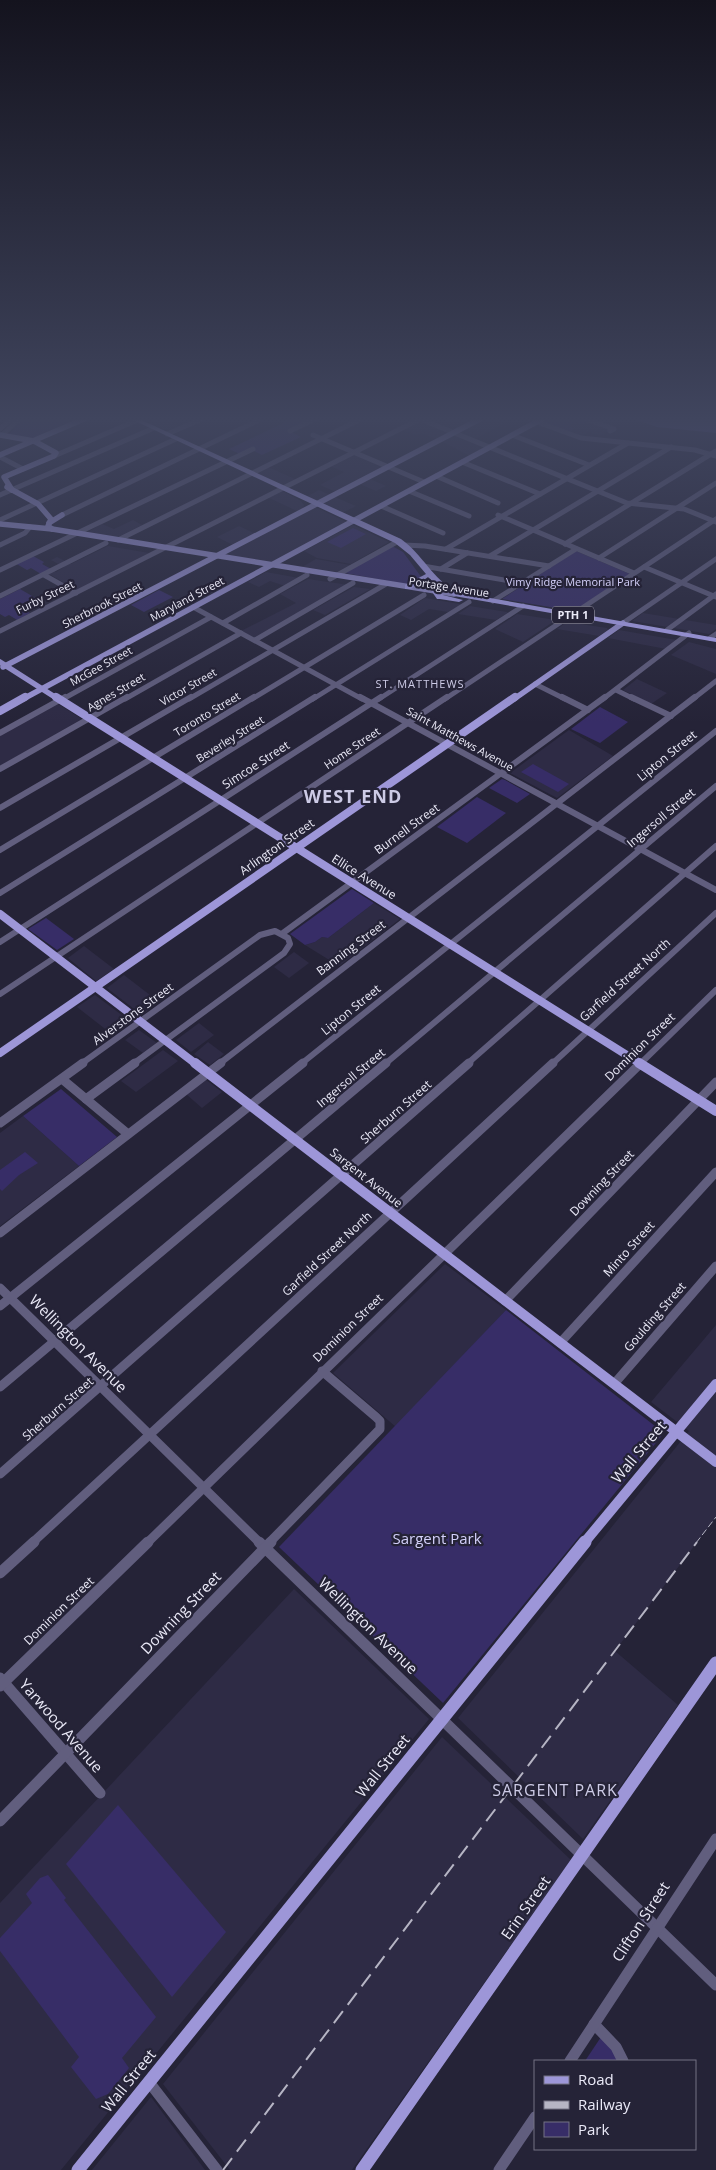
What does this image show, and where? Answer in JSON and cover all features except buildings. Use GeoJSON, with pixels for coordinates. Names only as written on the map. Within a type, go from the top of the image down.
{"type":"FeatureCollection","features":[{"type":"Feature","properties":{"kind":"highway"},"geometry":{"type":"LineString","coordinates":[[362,520],[368,529]]}},
{"type":"Feature","properties":{"kind":"highway","name":"PTH 1"},"geometry":{"type":"LineString","coordinates":[[352,521],[397,542],[423,566],[438,585],[454,594]]}},
{"type":"Feature","properties":{"kind":"highway","name":"PTH 1"},"geometry":{"type":"LineString","coordinates":[[397,542],[438,594]]}},
{"type":"Feature","properties":{"kind":"highway"},"geometry":{"type":"LineString","coordinates":[[408,587],[425,576]]}},
{"type":"Feature","properties":{"kind":"highway","name":"Portage Avenue"},"geometry":{"type":"LineString","coordinates":[[438,594],[469,602],[520,608],[714,639]]}},
{"type":"Feature","properties":{"kind":"highway","name":"Portage Avenue"},"geometry":{"type":"LineString","coordinates":[[454,594],[520,608]]}},
{"type":"Feature","properties":{"kind":"highway","name":"Portage Avenue"},"geometry":{"type":"LineString","coordinates":[[620,625],[667,630],[687,636]]}},
{"type":"Feature","properties":{"kind":"main road"},"geometry":{"type":"LineString","coordinates":[[43,530],[47,520]]}},
{"type":"Feature","properties":{"kind":"main road"},"geometry":{"type":"LineString","coordinates":[[50,526],[51,520]]}},
{"type":"Feature","properties":{"kind":"main road"},"geometry":{"type":"LineString","coordinates":[[50,526],[56,520]]}},
{"type":"Feature","properties":{"kind":"main road","name":"Sherbrook Street"},"geometry":{"type":"LineString","coordinates":[[2,666],[286,520]]}},
{"type":"Feature","properties":{"kind":"main road","name":"Maryland Street"},"geometry":{"type":"LineString","coordinates":[[0,712],[352,521]]}},
{"type":"Feature","properties":{"kind":"main road","name":"Portage Avenue"},"geometry":{"type":"LineString","coordinates":[[0,522],[70,537],[217,556],[330,579],[354,583],[408,587],[438,594]]}},
{"type":"Feature","properties":{"kind":"main road","name":"Portage Avenue"},"geometry":{"type":"LineString","coordinates":[[43,530],[50,526],[78,534],[118,540],[211,560],[337,576],[424,594],[454,594]]}},
{"type":"Feature","properties":{"kind":"main road","name":"Portage Avenue"},"geometry":{"type":"LineString","coordinates":[[0,528],[28,528]]}},
{"type":"Feature","properties":{"kind":"main road","name":"Arlington Street"},"geometry":{"type":"LineString","coordinates":[[0,1054],[620,625]]}},
{"type":"Feature","properties":{"kind":"main road","name":"Ellice Avenue"},"geometry":{"type":"LineString","coordinates":[[2,666],[121,738],[716,1111]]}},
{"type":"Feature","properties":{"kind":"main road","name":"Sargent Avenue"},"geometry":{"type":"LineString","coordinates":[[0,914],[716,1462]]}},
{"type":"Feature","properties":{"kind":"main road","name":"Wall Street"},"geometry":{"type":"LineString","coordinates":[[78,2170],[554,1579],[716,1384]]}},
{"type":"Feature","properties":{"kind":"main road","name":"Erin Street"},"geometry":{"type":"LineString","coordinates":[[362,2170],[716,1663]]}},
{"type":"Feature","properties":{"kind":"street"},"geometry":{"type":"LineString","coordinates":[[1,569],[106,520]]}},
{"type":"Feature","properties":{"kind":"street"},"geometry":{"type":"LineString","coordinates":[[118,540],[158,520]]}},
{"type":"Feature","properties":{"kind":"street","name":"Furby Street"},"geometry":{"type":"LineString","coordinates":[[0,631],[218,520]]}},
{"type":"Feature","properties":{"kind":"street"},"geometry":{"type":"LineString","coordinates":[[414,520],[443,533]]}},
{"type":"Feature","properties":{"kind":"street"},"geometry":{"type":"LineString","coordinates":[[446,549],[491,520]]}},
{"type":"Feature","properties":{"kind":"street"},"geometry":{"type":"LineString","coordinates":[[509,520],[634,573]]}},
{"type":"Feature","properties":{"kind":"street"},"geometry":{"type":"LineString","coordinates":[[490,556],[549,520]]}},
{"type":"Feature","properties":{"kind":"street"},"geometry":{"type":"LineString","coordinates":[[565,544],[603,520]]}},
{"type":"Feature","properties":{"kind":"street"},"geometry":{"type":"LineString","coordinates":[[599,558],[657,520]]}},
{"type":"Feature","properties":{"kind":"street","name":"Home Street"},"geometry":{"type":"LineString","coordinates":[[0,994],[715,520]]}},
{"type":"Feature","properties":{"kind":"street"},"geometry":{"type":"LineString","coordinates":[[0,545],[28,528]]}},
{"type":"Feature","properties":{"kind":"street"},"geometry":{"type":"LineString","coordinates":[[0,596],[106,542]]}},
{"type":"Feature","properties":{"kind":"street"},"geometry":{"type":"LineString","coordinates":[[330,579],[397,542],[549,566]]}},
{"type":"Feature","properties":{"kind":"street"},"geometry":{"type":"LineString","coordinates":[[493,601],[576,549]]}},
{"type":"Feature","properties":{"kind":"street"},"geometry":{"type":"LineString","coordinates":[[441,569],[467,553]]}},
{"type":"Feature","properties":{"kind":"street","name":"Arlington Street"},"geometry":{"type":"LineString","coordinates":[[620,625],[716,559]]}},
{"type":"Feature","properties":{"kind":"street"},"geometry":{"type":"LineString","coordinates":[[423,566],[522,582]]}},
{"type":"Feature","properties":{"kind":"street"},"geometry":{"type":"LineString","coordinates":[[644,567],[715,596]]}},
{"type":"Feature","properties":{"kind":"street"},"geometry":{"type":"LineString","coordinates":[[44,575],[76,593]]}},
{"type":"Feature","properties":{"kind":"street"},"geometry":{"type":"LineString","coordinates":[[223,623],[307,575]]}},
{"type":"Feature","properties":{"kind":"street"},"geometry":{"type":"LineString","coordinates":[[255,640],[354,583]]}},
{"type":"Feature","properties":{"kind":"street","name":"Victor Street"},"geometry":{"type":"LineString","coordinates":[[0,808],[383,585]]}},
{"type":"Feature","properties":{"kind":"street","name":"Toronto Street"},"geometry":{"type":"LineString","coordinates":[[0,850],[424,594]]}},
{"type":"Feature","properties":{"kind":"street"},"geometry":{"type":"LineString","coordinates":[[667,630],[715,596]]}},
{"type":"Feature","properties":{"kind":"street","name":"Beverley Street"},"geometry":{"type":"LineString","coordinates":[[0,893],[469,602]]}},
{"type":"Feature","properties":{"kind":"street","name":"Saint Matthews Avenue"},"geometry":{"type":"LineString","coordinates":[[194,607],[716,890]]}},
{"type":"Feature","properties":{"kind":"street","name":"Simcoe Street"},"geometry":{"type":"LineString","coordinates":[[0,942],[520,608]]}},
{"type":"Feature","properties":{"kind":"street","name":"McGee Street"},"geometry":{"type":"LineString","coordinates":[[0,733],[212,617]]}},
{"type":"Feature","properties":{"kind":"street","name":"Agnes Street"},"geometry":{"type":"LineString","coordinates":[[0,769],[241,633]]}},
{"type":"Feature","properties":{"kind":"street","name":"Burnell Street"},"geometry":{"type":"LineString","coordinates":[[283,933],[687,636]]}},
{"type":"Feature","properties":{"kind":"street","name":"Banning Street"},"geometry":{"type":"LineString","coordinates":[[0,1233],[716,681]]}},
{"type":"Feature","properties":{"kind":"street"},"geometry":{"type":"LineString","coordinates":[[535,684],[588,710]]}},
{"type":"Feature","properties":{"kind":"street"},"geometry":{"type":"LineString","coordinates":[[616,690],[671,716]]}},
{"type":"Feature","properties":{"kind":"street","name":"Lipton Street"},"geometry":{"type":"LineString","coordinates":[[0,1306],[716,731]]}},
{"type":"Feature","properties":{"kind":"street","name":"Ingersoll Street"},"geometry":{"type":"LineString","coordinates":[[0,1387],[716,786]]}},
{"type":"Feature","properties":{"kind":"street","name":"Sherburn Street"},"geometry":{"type":"LineString","coordinates":[[0,1474],[716,846]]}},
{"type":"Feature","properties":{"kind":"street","name":"Garfield Street North"},"geometry":{"type":"LineString","coordinates":[[0,1573],[716,914]]}},
{"type":"Feature","properties":{"kind":"street","name":"Alverstone Street"},"geometry":{"type":"LineString","coordinates":[[0,1123],[260,935],[270,931],[283,933]]}},
{"type":"Feature","properties":{"kind":"street"},"geometry":{"type":"LineString","coordinates":[[86,1100],[287,951],[290,942],[283,933]]}},
{"type":"Feature","properties":{"kind":"street","name":"Dominion Street"},"geometry":{"type":"LineString","coordinates":[[1,1682],[204,1488],[322,1371],[716,990]]}},
{"type":"Feature","properties":{"kind":"street"},"geometry":{"type":"LineString","coordinates":[[62,1079],[128,1134]]}},
{"type":"Feature","properties":{"kind":"street","name":"Downing Street"},"geometry":{"type":"LineString","coordinates":[[505,1301],[716,1082]]}},
{"type":"Feature","properties":{"kind":"street","name":"Minto Street"},"geometry":{"type":"LineString","coordinates":[[560,1343],[716,1172]]}},
{"type":"Feature","properties":{"kind":"street","name":"Goulding Street"},"geometry":{"type":"LineString","coordinates":[[614,1384],[716,1266]]}},
{"type":"Feature","properties":{"kind":"street","name":"Wellington Avenue"},"geometry":{"type":"LineString","coordinates":[[0,1288],[53,1342],[443,1718],[716,1986]]}},
{"type":"Feature","properties":{"kind":"street","name":"Downing Street"},"geometry":{"type":"LineString","coordinates":[[0,1821],[378,1432],[381,1425],[376,1417],[322,1371]]}},
{"type":"Feature","properties":{"kind":"street","name":"Yarwood Avenue"},"geometry":{"type":"LineString","coordinates":[[1,1682],[100,1793]]}},
{"type":"Feature","properties":{"kind":"street","name":"Clifton Street"},"geometry":{"type":"LineString","coordinates":[[571,2060],[716,1839]]}},
{"type":"Feature","properties":{"kind":"street"},"geometry":{"type":"LineString","coordinates":[[594,2024],[616,2047],[622,2060]]}},
{"type":"Feature","properties":{"kind":"street"},"geometry":{"type":"LineString","coordinates":[[149,2082],[218,2170]]}},
{"type":"Feature","properties":{"kind":"street"},"geometry":{"type":"LineString","coordinates":[[499,2170],[534,2118]]}},
{"type":"Feature","properties":{"kind":"shaded area"},"geometry":{"type":"Polygon","coordinates":[[[132,520],[142,525],[118,537],[87,532],[102,524],[114,529],[132,520]]]}},
{"type":"Feature","properties":{"kind":"shaded area"},"geometry":{"type":"Polygon","coordinates":[[[284,520],[343,520],[349,523],[275,563],[221,554],[235,546],[217,537],[239,526],[258,535],[284,520]]]}},
{"type":"Feature","properties":{"kind":"shaded area"},"geometry":{"type":"Polygon","coordinates":[[[353,525],[389,542],[351,564],[317,558],[304,551],[353,525]]]}},
{"type":"Feature","properties":{"kind":"shaded area"},"geometry":{"type":"Polygon","coordinates":[[[108,546],[149,553],[77,590],[51,575],[44,575],[31,568],[27,570],[16,564],[44,562],[42,564],[56,572],[64,567],[51,560],[57,557],[71,564],[108,546]]]}},
{"type":"Feature","properties":{"kind":"shaded area"},"geometry":{"type":"Polygon","coordinates":[[[316,559],[350,565],[337,572],[302,567],[316,559]]]}},
{"type":"Feature","properties":{"kind":"shaded area"},"geometry":{"type":"Polygon","coordinates":[[[266,572],[299,578],[285,586],[270,581],[259,587],[248,582],[266,572]]]}},
{"type":"Feature","properties":{"kind":"shaded area"},"geometry":{"type":"Polygon","coordinates":[[[308,579],[349,585],[256,639],[241,631],[296,603],[280,594],[308,579]]]}},
{"type":"Feature","properties":{"kind":"shaded area"},"geometry":{"type":"Polygon","coordinates":[[[354,587],[370,589],[325,615],[313,610],[354,587]]]}},
{"type":"Feature","properties":{"kind":"shaded area"},"geometry":{"type":"Polygon","coordinates":[[[425,598],[461,605],[448,612],[429,609],[411,620],[400,615],[425,598]]]}},
{"type":"Feature","properties":{"kind":"shaded area"},"geometry":{"type":"Polygon","coordinates":[[[470,606],[508,613],[496,620],[458,614],[470,606]]]}},
{"type":"Feature","properties":{"kind":"shaded area"},"geometry":{"type":"Polygon","coordinates":[[[643,613],[716,625],[716,629],[709,634],[632,621],[643,613]]]}},
{"type":"Feature","properties":{"kind":"shaded area"},"geometry":{"type":"Polygon","coordinates":[[[517,614],[556,620],[523,642],[495,629],[517,614]]]}},
{"type":"Feature","properties":{"kind":"shaded area"},"geometry":{"type":"Polygon","coordinates":[[[567,622],[607,628],[608,630],[599,636],[557,629],[567,622]]]}},
{"type":"Feature","properties":{"kind":"shaded area"},"geometry":{"type":"Polygon","coordinates":[[[619,630],[677,640],[666,649],[608,638],[619,630]]]}},
{"type":"Feature","properties":{"kind":"shaded area"},"geometry":{"type":"Polygon","coordinates":[[[689,642],[716,649],[716,674],[671,655],[689,642]]]}},
{"type":"Feature","properties":{"kind":"shaded area"},"geometry":{"type":"Polygon","coordinates":[[[637,679],[667,693],[651,704],[623,690],[637,679]]]}},
{"type":"Feature","properties":{"kind":"shaded area"},"geometry":{"type":"Polygon","coordinates":[[[58,704],[82,719],[0,766],[0,736],[58,704]]]}},
{"type":"Feature","properties":{"kind":"shaded area"},"geometry":{"type":"Polygon","coordinates":[[[569,730],[613,756],[557,798],[510,773],[569,730]]]}},
{"type":"Feature","properties":{"kind":"shaded area"},"geometry":{"type":"Polygon","coordinates":[[[374,903],[400,919],[339,966],[305,945],[315,942],[322,937],[328,938],[374,903]]]}},
{"type":"Feature","properties":{"kind":"shaded area"},"geometry":{"type":"Polygon","coordinates":[[[84,946],[114,969],[96,981],[68,958],[84,946]]]}},
{"type":"Feature","properties":{"kind":"shaded area"},"geometry":{"type":"Polygon","coordinates":[[[294,952],[309,963],[289,978],[274,967],[294,952]]]}},
{"type":"Feature","properties":{"kind":"shaded area"},"geometry":{"type":"Polygon","coordinates":[[[124,975],[159,1002],[142,1015],[107,988],[124,975]]]}},
{"type":"Feature","properties":{"kind":"shaded area"},"geometry":{"type":"Polygon","coordinates":[[[95,995],[131,1022],[113,1035],[77,1007],[95,995]]]}},
{"type":"Feature","properties":{"kind":"shaded area"},"geometry":{"type":"Polygon","coordinates":[[[199,1023],[214,1035],[191,1052],[176,1040],[199,1023]]]}},
{"type":"Feature","properties":{"kind":"shaded area"},"geometry":{"type":"Polygon","coordinates":[[[139,1030],[157,1043],[143,1053],[125,1040],[139,1030]]]}},
{"type":"Feature","properties":{"kind":"shaded area"},"geometry":{"type":"Polygon","coordinates":[[[208,1042],[224,1054],[210,1065],[194,1054],[208,1042]]]}},
{"type":"Feature","properties":{"kind":"shaded area"},"geometry":{"type":"Polygon","coordinates":[[[163,1050],[178,1061],[136,1092],[121,1081],[163,1050]]]}},
{"type":"Feature","properties":{"kind":"shaded area"},"geometry":{"type":"Polygon","coordinates":[[[205,1079],[222,1092],[202,1108],[186,1094],[205,1079]]]}},
{"type":"Feature","properties":{"kind":"shaded area"},"geometry":{"type":"Polygon","coordinates":[[[23,1116],[79,1166],[0,1226],[0,1133],[23,1116]]]}},
{"type":"Feature","properties":{"kind":"shaded area"},"geometry":{"type":"Polygon","coordinates":[[[445,1264],[506,1310],[396,1427],[333,1373],[445,1264]]]}},
{"type":"Feature","properties":{"kind":"shaded area"},"geometry":{"type":"Polygon","coordinates":[[[716,1325],[716,1517],[615,1651],[678,1705],[583,1839],[458,1718],[689,1431],[651,1402],[716,1325]]]}},
{"type":"Feature","properties":{"kind":"shaded area"},"geometry":{"type":"Polygon","coordinates":[[[294,1589],[429,1719],[61,2170],[0,2170],[0,1903],[294,1589]]]}},
{"type":"Feature","properties":{"kind":"shaded area"},"geometry":{"type":"Polygon","coordinates":[[[442,1737],[571,1860],[352,2170],[230,2170],[163,2084],[442,1737]]]}},
{"type":"Feature","properties":{"kind":"shaded area"},"geometry":{"type":"Polygon","coordinates":[[[151,2097],[205,2170],[92,2170],[151,2097]]]}},
{"type":"Feature","properties":{"kind":"green space"},"geometry":{"type":"Polygon","coordinates":[[[353,528],[366,534],[341,548],[327,542],[353,528]]]}},
{"type":"Feature","properties":{"kind":"green space"},"geometry":{"type":"Polygon","coordinates":[[[392,546],[403,552],[422,578],[410,585],[345,573],[392,546]]]}},
{"type":"Feature","properties":{"kind":"green space","name":"Vimy Ridge Memorial Park"},"geometry":{"type":"Polygon","coordinates":[[[576,551],[630,574],[574,611],[502,599],[576,551]]]}},
{"type":"Feature","properties":{"kind":"green space"},"geometry":{"type":"Polygon","coordinates":[[[33,556],[44,562],[42,564],[51,569],[41,574],[31,568],[27,570],[17,564],[33,556]]]}},
{"type":"Feature","properties":{"kind":"green space"},"geometry":{"type":"Polygon","coordinates":[[[20,589],[39,600],[22,608],[30,613],[17,620],[9,615],[5,617],[0,614],[0,599],[20,589]]]}},
{"type":"Feature","properties":{"kind":"green space"},"geometry":{"type":"Polygon","coordinates":[[[159,590],[173,597],[144,612],[131,605],[159,590]]]}},
{"type":"Feature","properties":{"kind":"green space"},"geometry":{"type":"Polygon","coordinates":[[[600,707],[628,722],[600,743],[571,729],[600,707]]]}},
{"type":"Feature","properties":{"kind":"green space"},"geometry":{"type":"Polygon","coordinates":[[[533,764],[569,784],[558,792],[521,772],[533,764]]]}},
{"type":"Feature","properties":{"kind":"green space"},"geometry":{"type":"Polygon","coordinates":[[[502,779],[530,794],[517,803],[489,788],[502,779]]]}},
{"type":"Feature","properties":{"kind":"green space"},"geometry":{"type":"Polygon","coordinates":[[[477,797],[506,813],[467,843],[437,827],[477,797]]]}},
{"type":"Feature","properties":{"kind":"green space"},"geometry":{"type":"Polygon","coordinates":[[[352,889],[374,903],[328,938],[322,937],[315,942],[305,945],[290,934],[352,889]]]}},
{"type":"Feature","properties":{"kind":"green space"},"geometry":{"type":"Polygon","coordinates":[[[46,918],[74,939],[57,950],[28,929],[46,918]]]}},
{"type":"Feature","properties":{"kind":"green space"},"geometry":{"type":"Polygon","coordinates":[[[61,1089],[117,1137],[79,1166],[23,1116],[61,1089]]]}},
{"type":"Feature","properties":{"kind":"green space"},"geometry":{"type":"Polygon","coordinates":[[[25,1152],[38,1163],[19,1175],[2,1191],[0,1189],[0,1170],[25,1152]]]}},
{"type":"Feature","properties":{"kind":"green space","name":"Sargent Park"},"geometry":{"type":"Polygon","coordinates":[[[506,1310],[664,1433],[443,1703],[279,1547],[506,1310]]]}},
{"type":"Feature","properties":{"kind":"green space"},"geometry":{"type":"Polygon","coordinates":[[[118,1805],[226,1932],[172,1997],[66,1864],[118,1805]]]}},
{"type":"Feature","properties":{"kind":"green space"},"geometry":{"type":"Polygon","coordinates":[[[48,1875],[66,1898],[64,1900],[156,2017],[122,2058],[129,2068],[108,2094],[96,2099],[71,2067],[79,2057],[0,1951],[0,1938],[32,1903],[26,1894],[40,1878],[48,1875]]]}},
{"type":"Feature","properties":{"kind":"green space"},"geometry":{"type":"Polygon","coordinates":[[[601,2037],[613,2049],[619,2060],[586,2060],[601,2037]]]}},
{"type":"Feature","properties":{"kind":"railway"},"geometry":{"type":"LineString","coordinates":[[696,1543],[716,1517]]}},
{"type":"Feature","properties":{"kind":"railway"},"geometry":{"type":"LineString","coordinates":[[223,2170],[697,1542]]}},
{"type":"Feature","properties":{"kind":"district","name":"ST. MATTHEWS"},"geometry":{"type":"Point","coordinates":[420,684]}},
{"type":"Feature","properties":{"kind":"district","name":"WEST END"},"geometry":{"type":"Point","coordinates":[353,797]}},
{"type":"Feature","properties":{"kind":"district","name":"SARGENT PARK"},"geometry":{"type":"Point","coordinates":[555,1790]}}]}
